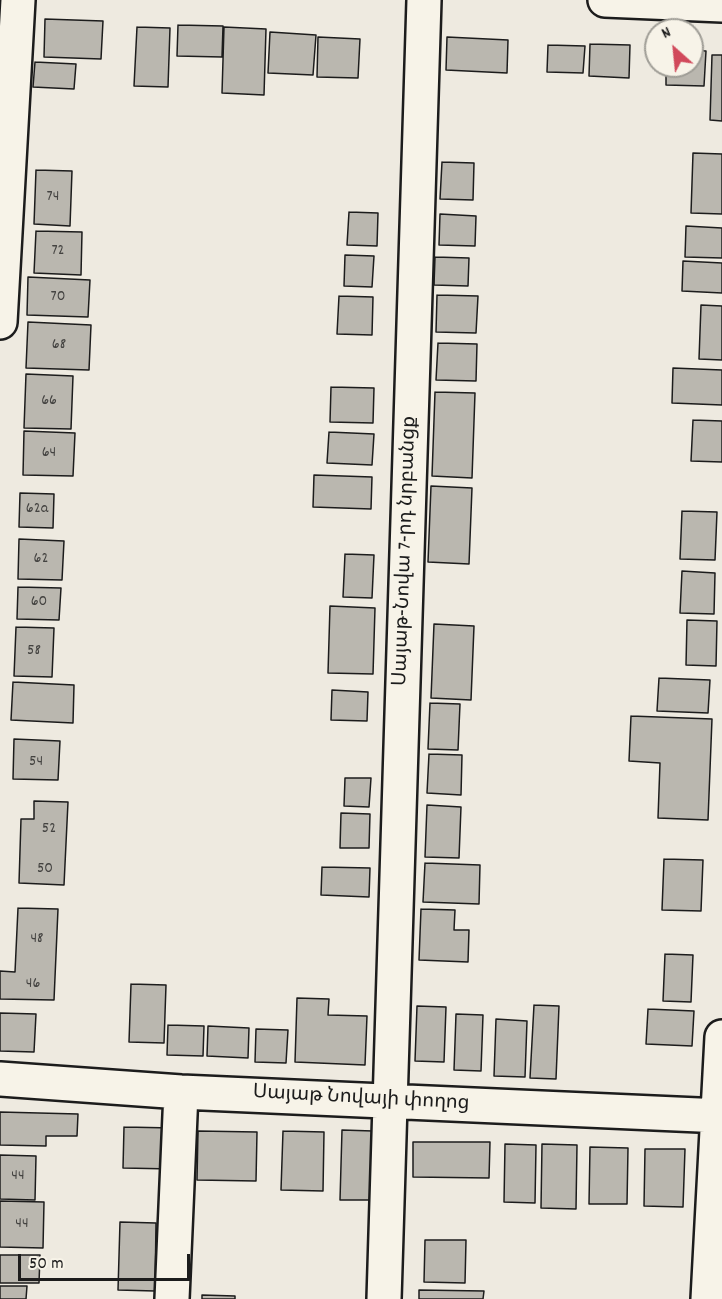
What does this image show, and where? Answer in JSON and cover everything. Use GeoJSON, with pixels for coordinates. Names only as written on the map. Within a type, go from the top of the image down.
{"type":"FeatureCollection","features":[{"type":"Feature","properties":{"kind":"street"},"geometry":{"type":"LineString","coordinates":[[0,322],[18,0]]}},
{"type":"Feature","properties":{"kind":"street","name":"Սայաթ-Նովա 7-րդ նրբանցք"},"geometry":{"type":"LineString","coordinates":[[384,1299],[424,0]]}},
{"type":"Feature","properties":{"kind":"street"},"geometry":{"type":"LineString","coordinates":[[605,0],[722,5]]}},
{"type":"Feature","properties":{"kind":"street"},"geometry":{"type":"LineString","coordinates":[[708,1299],[720,1116],[722,1037]]}},
{"type":"Feature","properties":{"kind":"street","name":"Սայաթ Նովայի փողոց"},"geometry":{"type":"LineString","coordinates":[[0,1079],[181,1092],[720,1116]]}},
{"type":"Feature","properties":{"kind":"street"},"geometry":{"type":"LineString","coordinates":[[172,1299],[181,1092]]}},
{"type":"Feature","properties":{"kind":"building"},"geometry":{"type":"Polygon","coordinates":[[[45,19],[103,21],[101,59],[44,57],[45,19]]]}},
{"type":"Feature","properties":{"kind":"building"},"geometry":{"type":"Polygon","coordinates":[[[178,25],[223,26],[222,57],[177,56],[178,25]]]}},
{"type":"Feature","properties":{"kind":"building"},"geometry":{"type":"Polygon","coordinates":[[[137,27],[170,28],[168,87],[134,86],[137,27]]]}},
{"type":"Feature","properties":{"kind":"building"},"geometry":{"type":"Polygon","coordinates":[[[224,27],[266,29],[264,95],[222,93],[224,27]]]}},
{"type":"Feature","properties":{"kind":"building"},"geometry":{"type":"Polygon","coordinates":[[[270,32],[316,35],[313,75],[268,73],[270,32]]]}},
{"type":"Feature","properties":{"kind":"building"},"geometry":{"type":"Polygon","coordinates":[[[318,37],[360,39],[358,78],[317,77],[318,37]]]}},
{"type":"Feature","properties":{"kind":"building"},"geometry":{"type":"Polygon","coordinates":[[[447,37],[508,40],[507,73],[446,70],[447,37]]]}},
{"type":"Feature","properties":{"kind":"building"},"geometry":{"type":"Polygon","coordinates":[[[590,44],[630,45],[629,78],[589,76],[590,44]]]}},
{"type":"Feature","properties":{"kind":"building"},"geometry":{"type":"Polygon","coordinates":[[[548,45],[585,46],[583,73],[547,72],[548,45]]]}},
{"type":"Feature","properties":{"kind":"building"},"geometry":{"type":"Polygon","coordinates":[[[704,51],[706,51],[704,86],[666,85],[666,78],[704,78],[704,51]]]}},
{"type":"Feature","properties":{"kind":"building"},"geometry":{"type":"Polygon","coordinates":[[[712,55],[722,55],[722,121],[710,120],[712,55]]]}},
{"type":"Feature","properties":{"kind":"building"},"geometry":{"type":"Polygon","coordinates":[[[35,62],[76,64],[74,89],[33,87],[35,62]]]}},
{"type":"Feature","properties":{"kind":"building"},"geometry":{"type":"Polygon","coordinates":[[[693,153],[722,154],[722,214],[691,213],[693,153]]]}},
{"type":"Feature","properties":{"kind":"building"},"geometry":{"type":"Polygon","coordinates":[[[442,162],[474,163],[473,200],[440,199],[442,162]]]}},
{"type":"Feature","properties":{"kind":"building"},"geometry":{"type":"Polygon","coordinates":[[[36,170],[72,171],[70,226],[34,224],[36,170]]]}},
{"type":"Feature","properties":{"kind":"building"},"geometry":{"type":"Polygon","coordinates":[[[349,212],[378,213],[377,246],[347,245],[349,212]]]}},
{"type":"Feature","properties":{"kind":"building"},"geometry":{"type":"Polygon","coordinates":[[[440,214],[476,216],[475,246],[439,245],[440,214]]]}},
{"type":"Feature","properties":{"kind":"building"},"geometry":{"type":"Polygon","coordinates":[[[686,226],[722,228],[722,258],[685,257],[686,226]]]}},
{"type":"Feature","properties":{"kind":"building"},"geometry":{"type":"Polygon","coordinates":[[[36,231],[82,232],[81,275],[34,273],[36,231]]]}},
{"type":"Feature","properties":{"kind":"building"},"geometry":{"type":"Polygon","coordinates":[[[345,255],[374,256],[372,287],[344,286],[345,255]]]}},
{"type":"Feature","properties":{"kind":"building"},"geometry":{"type":"Polygon","coordinates":[[[435,257],[469,258],[468,286],[434,285],[435,257]]]}},
{"type":"Feature","properties":{"kind":"building"},"geometry":{"type":"Polygon","coordinates":[[[683,261],[722,263],[722,293],[682,291],[683,261]]]}},
{"type":"Feature","properties":{"kind":"building"},"geometry":{"type":"Polygon","coordinates":[[[28,277],[90,280],[88,317],[27,315],[28,277]]]}},
{"type":"Feature","properties":{"kind":"building"},"geometry":{"type":"Polygon","coordinates":[[[437,295],[478,296],[476,333],[436,332],[437,295]]]}},
{"type":"Feature","properties":{"kind":"building"},"geometry":{"type":"Polygon","coordinates":[[[339,296],[373,297],[372,335],[337,334],[339,296]]]}},
{"type":"Feature","properties":{"kind":"building"},"geometry":{"type":"Polygon","coordinates":[[[701,305],[722,306],[722,360],[699,359],[701,305]]]}},
{"type":"Feature","properties":{"kind":"building"},"geometry":{"type":"Polygon","coordinates":[[[28,322],[91,325],[89,370],[26,368],[28,322]]]}},
{"type":"Feature","properties":{"kind":"building"},"geometry":{"type":"Polygon","coordinates":[[[438,343],[477,344],[476,381],[436,380],[438,343]]]}},
{"type":"Feature","properties":{"kind":"building"},"geometry":{"type":"Polygon","coordinates":[[[673,368],[722,370],[722,405],[672,403],[673,368]]]}},
{"type":"Feature","properties":{"kind":"building"},"geometry":{"type":"Polygon","coordinates":[[[26,374],[73,376],[71,429],[24,428],[26,374]]]}},
{"type":"Feature","properties":{"kind":"building"},"geometry":{"type":"Polygon","coordinates":[[[331,387],[374,388],[373,423],[330,422],[331,387]]]}},
{"type":"Feature","properties":{"kind":"building"},"geometry":{"type":"Polygon","coordinates":[[[435,392],[475,393],[472,478],[432,476],[435,392]]]}},
{"type":"Feature","properties":{"kind":"building"},"geometry":{"type":"Polygon","coordinates":[[[693,420],[722,421],[722,462],[691,461],[693,420]]]}},
{"type":"Feature","properties":{"kind":"building"},"geometry":{"type":"Polygon","coordinates":[[[24,431],[75,433],[73,476],[23,475],[24,431]]]}},
{"type":"Feature","properties":{"kind":"building"},"geometry":{"type":"Polygon","coordinates":[[[329,432],[374,434],[372,465],[327,463],[329,432]]]}},
{"type":"Feature","properties":{"kind":"building"},"geometry":{"type":"Polygon","coordinates":[[[314,475],[372,477],[371,509],[313,507],[314,475]]]}},
{"type":"Feature","properties":{"kind":"building"},"geometry":{"type":"Polygon","coordinates":[[[431,486],[472,488],[469,564],[428,562],[431,486]]]}},
{"type":"Feature","properties":{"kind":"building"},"geometry":{"type":"Polygon","coordinates":[[[20,493],[54,494],[53,528],[19,527],[20,493]]]}},
{"type":"Feature","properties":{"kind":"building"},"geometry":{"type":"Polygon","coordinates":[[[682,511],[717,512],[715,560],[680,559],[682,511]]]}},
{"type":"Feature","properties":{"kind":"building"},"geometry":{"type":"Polygon","coordinates":[[[19,539],[64,541],[62,580],[18,579],[19,539]]]}},
{"type":"Feature","properties":{"kind":"building"},"geometry":{"type":"Polygon","coordinates":[[[345,554],[374,555],[372,598],[343,597],[345,554]]]}},
{"type":"Feature","properties":{"kind":"building"},"geometry":{"type":"Polygon","coordinates":[[[682,571],[715,573],[714,614],[680,613],[682,571]]]}},
{"type":"Feature","properties":{"kind":"building"},"geometry":{"type":"Polygon","coordinates":[[[18,587],[61,588],[59,620],[17,619],[18,587]]]}},
{"type":"Feature","properties":{"kind":"building"},"geometry":{"type":"Polygon","coordinates":[[[330,606],[375,608],[373,674],[328,673],[330,606]]]}},
{"type":"Feature","properties":{"kind":"building"},"geometry":{"type":"Polygon","coordinates":[[[687,620],[717,621],[716,666],[686,665],[687,620]]]}},
{"type":"Feature","properties":{"kind":"building"},"geometry":{"type":"Polygon","coordinates":[[[434,624],[474,626],[471,700],[431,698],[434,624]]]}},
{"type":"Feature","properties":{"kind":"building"},"geometry":{"type":"Polygon","coordinates":[[[16,627],[54,628],[52,677],[14,676],[16,627]]]}},
{"type":"Feature","properties":{"kind":"building"},"geometry":{"type":"Polygon","coordinates":[[[659,678],[710,680],[708,713],[657,711],[659,678]]]}},
{"type":"Feature","properties":{"kind":"building"},"geometry":{"type":"Polygon","coordinates":[[[13,682],[74,685],[73,723],[11,720],[13,682]]]}},
{"type":"Feature","properties":{"kind":"building"},"geometry":{"type":"Polygon","coordinates":[[[332,690],[368,692],[367,721],[331,720],[332,690]]]}},
{"type":"Feature","properties":{"kind":"building"},"geometry":{"type":"Polygon","coordinates":[[[430,703],[460,704],[458,750],[428,749],[430,703]]]}},
{"type":"Feature","properties":{"kind":"building"},"geometry":{"type":"Polygon","coordinates":[[[631,716],[712,719],[708,820],[658,818],[660,763],[629,761],[631,716]]]}},
{"type":"Feature","properties":{"kind":"building"},"geometry":{"type":"Polygon","coordinates":[[[14,739],[60,741],[58,780],[13,779],[14,739]]]}},
{"type":"Feature","properties":{"kind":"building"},"geometry":{"type":"Polygon","coordinates":[[[429,754],[462,755],[461,795],[427,793],[429,754]]]}},
{"type":"Feature","properties":{"kind":"building"},"geometry":{"type":"Polygon","coordinates":[[[345,778],[371,778],[369,807],[344,806],[345,778]]]}},
{"type":"Feature","properties":{"kind":"building"},"geometry":{"type":"Polygon","coordinates":[[[34,801],[68,802],[64,885],[19,883],[21,819],[34,819],[34,801]]]}},
{"type":"Feature","properties":{"kind":"building"},"geometry":{"type":"Polygon","coordinates":[[[427,805],[461,807],[459,858],[425,857],[427,805]]]}},
{"type":"Feature","properties":{"kind":"building"},"geometry":{"type":"Polygon","coordinates":[[[341,813],[370,814],[369,848],[340,848],[341,813]]]}},
{"type":"Feature","properties":{"kind":"building"},"geometry":{"type":"Polygon","coordinates":[[[664,859],[703,860],[701,911],[662,910],[664,859]]]}},
{"type":"Feature","properties":{"kind":"building"},"geometry":{"type":"Polygon","coordinates":[[[425,863],[480,865],[479,904],[423,902],[425,863]]]}},
{"type":"Feature","properties":{"kind":"building"},"geometry":{"type":"Polygon","coordinates":[[[322,867],[370,868],[369,897],[321,895],[322,867]]]}},
{"type":"Feature","properties":{"kind":"building"},"geometry":{"type":"Polygon","coordinates":[[[18,908],[58,909],[54,1000],[0,999],[0,971],[15,972],[18,908]]]}},
{"type":"Feature","properties":{"kind":"building"},"geometry":{"type":"Polygon","coordinates":[[[421,909],[455,910],[454,930],[469,930],[468,962],[419,960],[421,909]]]}},
{"type":"Feature","properties":{"kind":"building"},"geometry":{"type":"Polygon","coordinates":[[[665,954],[693,955],[691,1002],[663,1001],[665,954]]]}},
{"type":"Feature","properties":{"kind":"building"},"geometry":{"type":"Polygon","coordinates":[[[131,984],[166,985],[164,1043],[129,1042],[131,984]]]}},
{"type":"Feature","properties":{"kind":"building"},"geometry":{"type":"Polygon","coordinates":[[[297,998],[329,999],[328,1015],[367,1016],[365,1065],[295,1062],[297,998]]]}},
{"type":"Feature","properties":{"kind":"building"},"geometry":{"type":"Polygon","coordinates":[[[534,1005],[559,1006],[556,1079],[530,1078],[534,1005]]]}},
{"type":"Feature","properties":{"kind":"building"},"geometry":{"type":"Polygon","coordinates":[[[417,1006],[446,1007],[444,1062],[415,1061],[417,1006]]]}},
{"type":"Feature","properties":{"kind":"building"},"geometry":{"type":"Polygon","coordinates":[[[648,1009],[694,1011],[692,1046],[646,1044],[648,1009]]]}},
{"type":"Feature","properties":{"kind":"building"},"geometry":{"type":"Polygon","coordinates":[[[0,1013],[36,1014],[34,1052],[0,1051],[0,1013]]]}},
{"type":"Feature","properties":{"kind":"building"},"geometry":{"type":"Polygon","coordinates":[[[456,1014],[483,1015],[481,1071],[454,1070],[456,1014]]]}},
{"type":"Feature","properties":{"kind":"building"},"geometry":{"type":"Polygon","coordinates":[[[496,1019],[527,1021],[525,1077],[494,1076],[496,1019]]]}},
{"type":"Feature","properties":{"kind":"building"},"geometry":{"type":"Polygon","coordinates":[[[168,1025],[204,1026],[203,1056],[167,1055],[168,1025]]]}},
{"type":"Feature","properties":{"kind":"building"},"geometry":{"type":"Polygon","coordinates":[[[208,1026],[249,1028],[248,1058],[207,1056],[208,1026]]]}},
{"type":"Feature","properties":{"kind":"building"},"geometry":{"type":"Polygon","coordinates":[[[256,1029],[288,1030],[286,1063],[255,1062],[256,1029]]]}},
{"type":"Feature","properties":{"kind":"building"},"geometry":{"type":"Polygon","coordinates":[[[0,1112],[78,1114],[77,1136],[46,1136],[46,1146],[0,1145],[0,1112]]]}},
{"type":"Feature","properties":{"kind":"building"},"geometry":{"type":"Polygon","coordinates":[[[124,1127],[173,1128],[172,1169],[123,1168],[124,1127]]]}},
{"type":"Feature","properties":{"kind":"building"},"geometry":{"type":"Polygon","coordinates":[[[342,1130],[373,1131],[371,1200],[340,1200],[342,1130]]]}},
{"type":"Feature","properties":{"kind":"building"},"geometry":{"type":"Polygon","coordinates":[[[198,1131],[257,1132],[256,1181],[197,1180],[198,1131]]]}},
{"type":"Feature","properties":{"kind":"building"},"geometry":{"type":"Polygon","coordinates":[[[283,1131],[324,1132],[323,1191],[281,1190],[283,1131]]]}},
{"type":"Feature","properties":{"kind":"building"},"geometry":{"type":"Polygon","coordinates":[[[413,1142],[490,1142],[489,1178],[413,1177],[413,1142]]]}},
{"type":"Feature","properties":{"kind":"building"},"geometry":{"type":"Polygon","coordinates":[[[505,1144],[536,1145],[535,1203],[504,1202],[505,1144]]]}},
{"type":"Feature","properties":{"kind":"building"},"geometry":{"type":"Polygon","coordinates":[[[542,1144],[577,1145],[576,1209],[541,1208],[542,1144]]]}},
{"type":"Feature","properties":{"kind":"building"},"geometry":{"type":"Polygon","coordinates":[[[590,1147],[628,1148],[627,1204],[589,1204],[590,1147]]]}},
{"type":"Feature","properties":{"kind":"building"},"geometry":{"type":"Polygon","coordinates":[[[645,1149],[685,1149],[683,1207],[644,1206],[645,1149]]]}},
{"type":"Feature","properties":{"kind":"building"},"geometry":{"type":"Polygon","coordinates":[[[0,1155],[36,1156],[35,1200],[0,1199],[0,1155]]]}},
{"type":"Feature","properties":{"kind":"building"},"geometry":{"type":"Polygon","coordinates":[[[0,1201],[44,1202],[43,1248],[0,1247],[0,1201]]]}},
{"type":"Feature","properties":{"kind":"building"},"geometry":{"type":"Polygon","coordinates":[[[120,1222],[156,1223],[155,1291],[118,1290],[120,1222]]]}},
{"type":"Feature","properties":{"kind":"building"},"geometry":{"type":"Polygon","coordinates":[[[425,1240],[466,1240],[465,1283],[424,1282],[425,1240]]]}},
{"type":"Feature","properties":{"kind":"building"},"geometry":{"type":"Polygon","coordinates":[[[0,1255],[40,1255],[39,1283],[0,1283],[0,1255]]]}},
{"type":"Feature","properties":{"kind":"building"},"geometry":{"type":"Polygon","coordinates":[[[0,1286],[27,1286],[26,1299],[0,1299],[0,1286]]]}},
{"type":"Feature","properties":{"kind":"building"},"geometry":{"type":"Polygon","coordinates":[[[419,1290],[484,1291],[483,1299],[419,1299],[419,1290]]]}},
{"type":"Feature","properties":{"kind":"building"},"geometry":{"type":"Polygon","coordinates":[[[202,1295],[235,1296],[235,1299],[202,1299],[202,1295]]]}}]}
